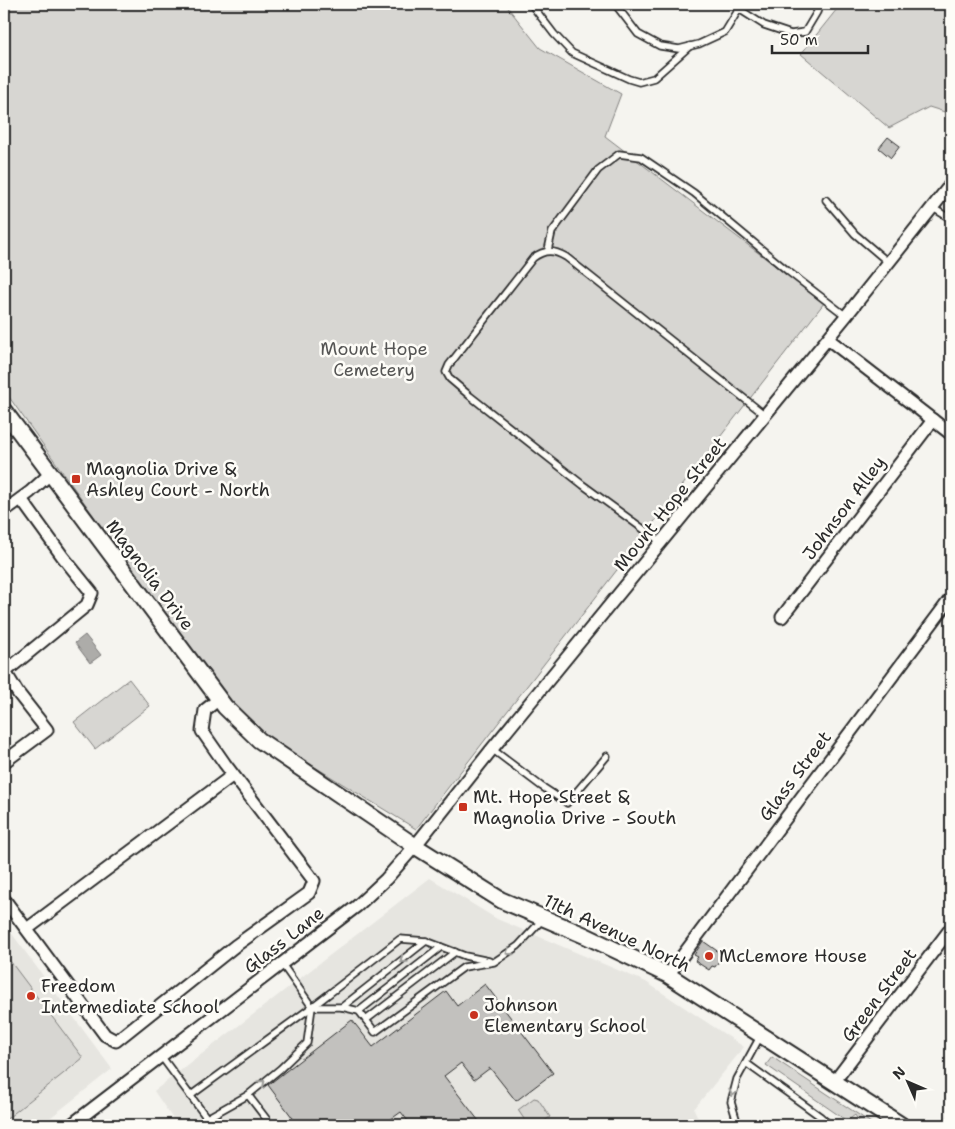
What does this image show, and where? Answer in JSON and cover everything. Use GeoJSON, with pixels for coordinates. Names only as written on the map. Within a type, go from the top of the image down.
{"type":"FeatureCollection","features":[{"type":"Feature","properties":{"kind":"street","name":"Mount Hope Street"},"geometry":{"type":"LineString","coordinates":[[415,846],[889,263],[951,184]]}},
{"type":"Feature","properties":{"kind":"street"},"geometry":{"type":"LineString","coordinates":[[828,338],[951,434]]}},
{"type":"Feature","properties":{"kind":"street","name":"Magnolia Drive"},"geometry":{"type":"LineString","coordinates":[[4,411],[225,707],[259,740],[415,846]]}},
{"type":"Feature","properties":{"kind":"street","name":"Johnson Alley"},"geometry":{"type":"LineString","coordinates":[[782,617],[933,420]]}},
{"type":"Feature","properties":{"kind":"street"},"geometry":{"type":"LineString","coordinates":[[4,511],[51,473]]}},
{"type":"Feature","properties":{"kind":"street"},"geometry":{"type":"LineString","coordinates":[[4,762],[47,730],[18,693],[5,672],[87,605],[92,593],[21,499]]}},
{"type":"Feature","properties":{"kind":"street","name":"Glass Street"},"geometry":{"type":"LineString","coordinates":[[668,975],[951,598]]}},
{"type":"Feature","properties":{"kind":"street"},"geometry":{"type":"LineString","coordinates":[[4,899],[105,1035],[116,1041],[234,946],[309,893],[314,881],[202,730],[205,710],[219,699]]}},
{"type":"Feature","properties":{"kind":"street"},"geometry":{"type":"LineString","coordinates":[[27,929],[234,775]]}},
{"type":"Feature","properties":{"kind":"street","name":"11th Avenue North"},"geometry":{"type":"LineString","coordinates":[[415,846],[500,900],[544,918],[668,975],[900,1125]]}},
{"type":"Feature","properties":{"kind":"street","name":"Glass Lane"},"geometry":{"type":"LineString","coordinates":[[71,1125],[357,906],[386,879],[415,846]]}},
{"type":"Feature","properties":{"kind":"street","name":"Green Street"},"geometry":{"type":"LineString","coordinates":[[834,1082],[951,928]]}},
{"type":"Feature","properties":{"kind":"lane"},"geometry":{"type":"LineString","coordinates":[[531,4],[554,34],[572,53],[639,82],[654,78],[690,46]]}},
{"type":"Feature","properties":{"kind":"lane"},"geometry":{"type":"LineString","coordinates":[[615,4],[638,34],[660,46],[679,49],[699,44],[725,32],[741,6],[764,25],[791,34],[806,32],[818,12],[820,4]]}},
{"type":"Feature","properties":{"kind":"lane"},"geometry":{"type":"LineString","coordinates":[[548,250],[552,232],[598,170],[619,154],[641,156],[694,193],[789,272],[846,316]]}},
{"type":"Feature","properties":{"kind":"lane"},"geometry":{"type":"LineString","coordinates":[[826,200],[855,234],[889,263]]}},
{"type":"Feature","properties":{"kind":"lane"},"geometry":{"type":"LineString","coordinates":[[933,208],[951,219]]}},
{"type":"Feature","properties":{"kind":"lane"},"geometry":{"type":"LineString","coordinates":[[662,542],[583,485],[470,396],[446,372],[533,258],[540,252],[548,250],[556,251],[566,257],[765,415]]}},
{"type":"Feature","properties":{"kind":"lane"},"geometry":{"type":"LineString","coordinates":[[492,749],[567,803],[607,756]]}},
{"type":"Feature","properties":{"kind":"lane"},"geometry":{"type":"LineString","coordinates":[[312,1007],[342,1007],[358,1010],[375,1032],[464,967],[494,962],[518,946],[544,918]]}},
{"type":"Feature","properties":{"kind":"lane"},"geometry":{"type":"LineString","coordinates":[[190,1096],[312,1007],[400,939],[426,941],[465,956],[494,962]]}},
{"type":"Feature","properties":{"kind":"lane"},"geometry":{"type":"LineString","coordinates":[[342,1007],[426,941]]}},
{"type":"Feature","properties":{"kind":"lane"},"geometry":{"type":"LineString","coordinates":[[358,1010],[441,947]]}},
{"type":"Feature","properties":{"kind":"lane"},"geometry":{"type":"LineString","coordinates":[[366,1020],[455,952]]}},
{"type":"Feature","properties":{"kind":"lane"},"geometry":{"type":"LineString","coordinates":[[206,1118],[248,1095],[306,1044],[312,1007],[282,964]]}},
{"type":"Feature","properties":{"kind":"lane"},"geometry":{"type":"LineString","coordinates":[[738,1125],[731,1102],[737,1079],[761,1034]]}},
{"type":"Feature","properties":{"kind":"lane"},"geometry":{"type":"LineString","coordinates":[[161,1056],[212,1125]]}},
{"type":"Feature","properties":{"kind":"lane"},"geometry":{"type":"LineString","coordinates":[[746,1063],[830,1125]]}},
{"type":"Feature","properties":{"kind":"lane"},"geometry":{"type":"LineString","coordinates":[[248,1095],[271,1125]]}},
{"type":"Feature","properties":{"kind":"shaded area"},"geometry":{"type":"Polygon","coordinates":[[[85,635],[101,655],[90,663],[75,643],[85,635]]]}},
{"type":"Feature","properties":{"kind":"shaded area","name":"Johnson Elementary School"},"geometry":{"type":"Polygon","coordinates":[[[430,878],[497,919],[646,982],[744,1047],[694,1109],[701,1125],[177,1125],[154,1091],[430,878]]]}},
{"type":"Feature","properties":{"kind":"shaded area","name":"Freedom Intermediate School"},"geometry":{"type":"Polygon","coordinates":[[[4,923],[112,1069],[41,1125],[4,1125],[4,923]]]}},
{"type":"Feature","properties":{"kind":"green space","name":"Mount Hope Cemetery"},"geometry":{"type":"Polygon","coordinates":[[[4,4],[505,4],[540,48],[621,94],[605,136],[824,303],[416,829],[240,721],[4,390],[4,4]]]}},
{"type":"Feature","properties":{"kind":"green space"},"geometry":{"type":"Polygon","coordinates":[[[841,4],[951,4],[951,114],[929,107],[889,128],[801,54],[841,4]]]}},
{"type":"Feature","properties":{"kind":"green space"},"geometry":{"type":"Polygon","coordinates":[[[129,679],[150,706],[95,749],[74,722],[129,679]]]}},
{"type":"Feature","properties":{"kind":"green space"},"geometry":{"type":"Polygon","coordinates":[[[4,953],[83,1058],[4,1121],[4,953]]]}},
{"type":"Feature","properties":{"kind":"green space"},"geometry":{"type":"Polygon","coordinates":[[[772,1057],[874,1125],[861,1125],[855,1115],[847,1121],[766,1065],[772,1057]]]}},
{"type":"Feature","properties":{"kind":"green space"},"geometry":{"type":"Polygon","coordinates":[[[534,1098],[538,1099],[550,1117],[539,1125],[528,1125],[518,1110],[534,1098]]]}},
{"type":"Feature","properties":{"kind":"building"},"geometry":{"type":"Polygon","coordinates":[[[888,137],[900,146],[891,158],[879,148],[888,137]]]}},
{"type":"Feature","properties":{"kind":"building","name":"McLemore House"},"geometry":{"type":"Polygon","coordinates":[[[703,941],[723,955],[715,967],[712,966],[709,970],[695,961],[698,957],[694,955],[703,941]]]}},
{"type":"Feature","properties":{"kind":"building"},"geometry":{"type":"Polygon","coordinates":[[[485,984],[553,1073],[516,1101],[490,1068],[474,1080],[461,1063],[444,1076],[482,1125],[411,1125],[401,1112],[383,1125],[298,1125],[268,1085],[352,1020],[373,1047],[446,991],[457,1006],[485,984]]]}},
{"type":"Feature","properties":{"kind":"place","name":"Magnolia Drive & Ashley Court - North"},"geometry":{"type":"Point","coordinates":[76,479]}},
{"type":"Feature","properties":{"kind":"place","name":"Mt. Hope Street & Magnolia Drive - South"},"geometry":{"type":"Point","coordinates":[463,807]}},
{"type":"Feature","properties":{"kind":"place","name":"McLemore House"},"geometry":{"type":"Point","coordinates":[709,956]}},
{"type":"Feature","properties":{"kind":"place","name":"Freedom Intermediate School"},"geometry":{"type":"Point","coordinates":[31,996]}},
{"type":"Feature","properties":{"kind":"place","name":"Johnson Elementary School"},"geometry":{"type":"Point","coordinates":[474,1015]}}]}
